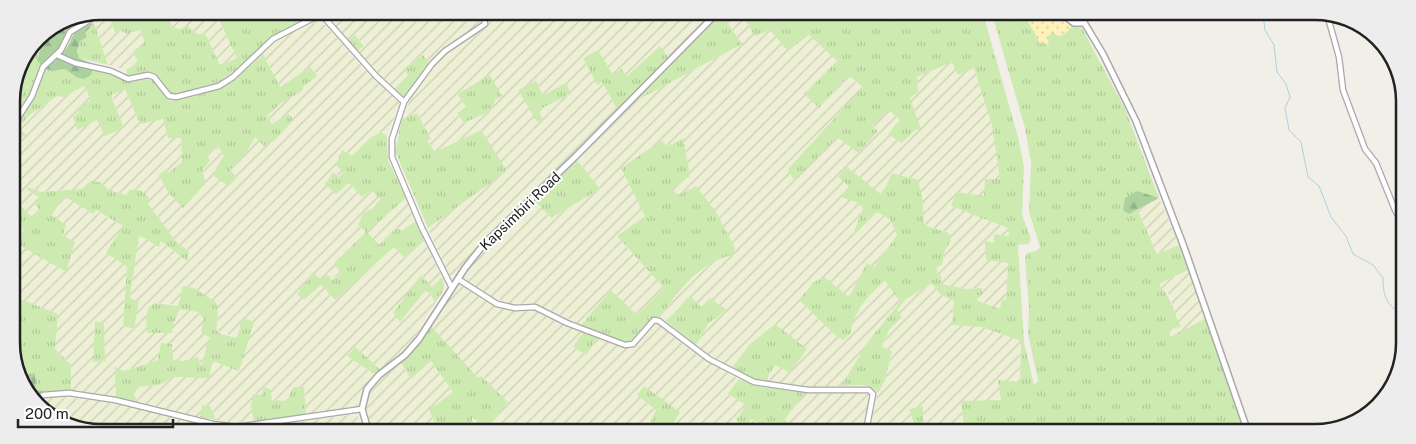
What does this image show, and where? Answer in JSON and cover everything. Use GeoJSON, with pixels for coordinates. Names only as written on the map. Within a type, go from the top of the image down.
{"type":"FeatureCollection","features":[{"type":"Feature","properties":{"kind":"street"},"geometry":{"type":"LineString","coordinates":[[57,55],[75,63],[111,70],[128,79],[154,77],[168,96],[176,97],[219,86],[242,70],[273,39],[309,20]]}},
{"type":"Feature","properties":{"kind":"street"},"geometry":{"type":"LineString","coordinates":[[326,20],[376,76],[404,102]]}},
{"type":"Feature","properties":{"kind":"street"},"geometry":{"type":"LineString","coordinates":[[452,288],[422,228],[392,157],[392,139],[404,102],[432,64],[445,51],[485,24],[484,20]]}},
{"type":"Feature","properties":{"kind":"street","name":"Kapsimbiri Road"},"geometry":{"type":"LineString","coordinates":[[362,409],[366,389],[411,348],[458,279],[492,236],[574,158],[710,20]]}},
{"type":"Feature","properties":{"kind":"street"},"geometry":{"type":"LineString","coordinates":[[1070,20],[1074,23],[1084,23]]}},
{"type":"Feature","properties":{"kind":"street"},"geometry":{"type":"LineString","coordinates":[[1082,20],[1110,68],[1136,121],[1184,247],[1245,424]]}},
{"type":"Feature","properties":{"kind":"street"},"geometry":{"type":"LineString","coordinates":[[20,115],[32,96],[43,67],[57,55],[70,32],[86,22]]}},
{"type":"Feature","properties":{"kind":"street"},"geometry":{"type":"LineString","coordinates":[[1329,22],[1339,57],[1343,90],[1365,149],[1376,163],[1396,212]]}},
{"type":"Feature","properties":{"kind":"street"},"geometry":{"type":"LineString","coordinates":[[458,279],[497,304],[515,308],[535,307],[567,324],[626,346],[633,344],[654,320],[709,359],[754,382],[808,390],[869,390],[873,394],[867,424]]}},
{"type":"Feature","properties":{"kind":"street"},"geometry":{"type":"LineString","coordinates":[[41,397],[68,393],[115,400],[213,424]]}},
{"type":"Feature","properties":{"kind":"street"},"geometry":{"type":"LineString","coordinates":[[258,424],[362,409],[366,424]]}},
{"type":"Feature","properties":{"kind":"green space"},"geometry":{"type":"Polygon","coordinates":[[[98,20],[110,20],[115,33],[122,31],[127,34],[140,30],[146,44],[138,62],[126,70],[108,65],[94,23],[98,20]]]}},
{"type":"Feature","properties":{"kind":"green space"},"geometry":{"type":"Polygon","coordinates":[[[110,20],[169,20],[173,27],[180,29],[188,26],[197,34],[205,33],[220,65],[237,58],[219,20],[304,20],[272,36],[252,57],[222,81],[175,95],[153,73],[127,76],[126,70],[138,62],[133,51],[145,43],[140,30],[127,34],[122,31],[115,33],[110,20]]]}},
{"type":"Feature","properties":{"kind":"green space"},"geometry":{"type":"Polygon","coordinates":[[[163,20],[219,20],[237,58],[220,65],[205,33],[197,34],[173,27],[163,20]]]}},
{"type":"Feature","properties":{"kind":"green space"},"geometry":{"type":"Polygon","coordinates":[[[315,20],[321,20],[368,73],[400,103],[387,136],[380,132],[370,138],[352,156],[336,165],[343,171],[340,177],[333,172],[325,184],[349,183],[371,189],[380,199],[373,208],[363,213],[358,225],[366,232],[341,274],[321,285],[335,300],[394,246],[405,258],[424,241],[442,277],[432,288],[422,275],[394,313],[400,322],[425,291],[431,294],[435,303],[413,340],[398,357],[380,369],[355,347],[347,356],[374,374],[360,394],[357,407],[306,415],[304,387],[287,401],[272,400],[254,394],[251,406],[254,423],[238,424],[216,420],[210,406],[203,405],[200,417],[137,402],[134,394],[138,387],[160,385],[172,377],[208,378],[213,361],[239,371],[237,338],[216,330],[218,315],[183,286],[178,307],[168,303],[156,303],[146,317],[147,332],[173,324],[180,309],[198,312],[204,319],[208,335],[212,340],[207,344],[203,362],[200,365],[198,357],[183,361],[158,360],[124,371],[116,395],[111,398],[71,391],[71,365],[55,350],[57,314],[20,299],[20,240],[63,235],[52,215],[64,196],[92,214],[95,210],[123,226],[127,266],[123,326],[134,329],[139,302],[130,299],[139,235],[159,247],[161,241],[187,261],[189,252],[176,241],[148,204],[109,190],[100,182],[82,189],[41,192],[28,187],[27,190],[39,197],[39,210],[31,216],[20,205],[20,135],[22,137],[26,135],[20,130],[20,127],[30,115],[58,96],[64,97],[84,85],[91,100],[79,112],[78,129],[97,120],[105,135],[123,128],[111,94],[125,89],[163,119],[181,138],[183,162],[168,174],[192,199],[199,188],[207,182],[204,178],[203,169],[210,161],[207,153],[219,148],[224,156],[217,166],[230,170],[248,150],[255,137],[289,114],[272,124],[267,116],[281,103],[302,91],[304,86],[317,76],[310,67],[280,87],[263,54],[272,43],[315,20]],[[95,322],[93,362],[105,361],[95,322]]]}},
{"type":"Feature","properties":{"kind":"green space"},"geometry":{"type":"Polygon","coordinates":[[[482,20],[481,24],[448,45],[429,62],[423,55],[404,69],[408,75],[394,89],[358,51],[364,46],[356,35],[348,41],[329,21],[482,20]]]}},
{"type":"Feature","properties":{"kind":"green space"},"geometry":{"type":"Polygon","coordinates":[[[488,20],[705,20],[668,57],[660,47],[627,76],[613,75],[597,85],[602,82],[618,111],[492,230],[455,275],[449,275],[428,228],[507,170],[435,152],[427,141],[431,139],[417,113],[402,119],[410,100],[428,73],[447,53],[484,29],[488,20]],[[566,84],[543,96],[519,90],[537,122],[538,110],[571,94],[566,84]],[[457,94],[466,107],[457,113],[492,110],[457,94]]]}},
{"type":"Feature","properties":{"kind":"green space"},"geometry":{"type":"Polygon","coordinates":[[[714,20],[726,20],[742,44],[634,102],[714,20]]]}},
{"type":"Feature","properties":{"kind":"green space"},"geometry":{"type":"Polygon","coordinates":[[[726,20],[746,20],[770,30],[809,35],[837,61],[804,94],[819,108],[848,75],[863,88],[788,169],[837,136],[858,153],[877,131],[872,126],[889,109],[900,120],[902,143],[915,130],[910,98],[913,95],[917,77],[952,61],[974,67],[992,125],[1009,236],[994,234],[994,243],[986,241],[1008,263],[1006,300],[1002,299],[1000,309],[978,301],[977,294],[982,288],[965,289],[942,284],[936,274],[937,267],[942,265],[949,233],[924,225],[923,203],[850,186],[856,202],[863,208],[853,235],[877,211],[890,219],[897,235],[874,267],[867,263],[849,298],[851,333],[852,320],[873,290],[885,280],[900,302],[869,340],[841,386],[812,387],[768,381],[768,376],[775,365],[749,345],[732,368],[716,360],[696,345],[709,323],[725,310],[678,306],[666,321],[659,318],[680,289],[717,258],[733,255],[671,189],[667,147],[662,140],[645,216],[617,236],[664,288],[637,315],[611,290],[581,325],[537,304],[509,303],[491,297],[462,279],[470,265],[534,200],[551,218],[600,189],[578,161],[634,102],[742,44],[726,20]]]}},
{"type":"Feature","properties":{"kind":"green space"},"geometry":{"type":"Polygon","coordinates":[[[985,20],[1018,137],[1024,167],[1022,215],[1031,239],[1029,244],[1018,245],[1024,342],[1034,385],[1038,381],[1028,334],[1029,308],[1025,258],[1027,253],[1036,251],[1040,247],[1029,212],[1031,163],[1025,128],[994,20],[1028,20],[1029,23],[1047,37],[1052,32],[1060,36],[1068,31],[1072,25],[1082,28],[1125,109],[1159,198],[1137,191],[1129,214],[1137,209],[1157,254],[1179,245],[1188,270],[1159,284],[1170,300],[1181,327],[1170,329],[1170,337],[1205,319],[1241,424],[964,424],[961,401],[1001,400],[998,380],[1020,382],[1021,341],[982,327],[952,325],[954,301],[940,294],[932,283],[906,299],[897,310],[902,317],[889,330],[882,347],[892,351],[885,380],[878,393],[866,386],[841,386],[869,340],[900,302],[885,281],[873,292],[858,311],[851,333],[843,340],[833,333],[799,300],[814,282],[824,277],[849,297],[867,263],[874,267],[897,235],[890,219],[877,212],[852,237],[863,208],[856,202],[841,197],[849,186],[838,177],[847,167],[882,195],[892,173],[918,180],[923,203],[924,225],[949,233],[951,241],[945,250],[942,265],[937,267],[937,274],[941,275],[942,284],[965,289],[982,288],[982,295],[977,295],[978,301],[1000,309],[1002,299],[1006,300],[1008,263],[986,260],[985,241],[994,243],[994,234],[1009,236],[1008,228],[951,206],[956,192],[984,196],[985,179],[1000,179],[992,125],[974,68],[958,75],[952,62],[917,77],[918,92],[910,98],[921,129],[915,130],[902,143],[888,134],[900,120],[889,110],[872,126],[878,131],[858,153],[837,137],[794,181],[788,169],[863,87],[848,75],[819,108],[804,94],[837,61],[809,35],[788,51],[770,30],[755,36],[746,21],[985,20]]]}},
{"type":"Feature","properties":{"kind":"green space"},"geometry":{"type":"Polygon","coordinates":[[[94,23],[108,65],[79,58],[79,43],[94,23]]]}},
{"type":"Feature","properties":{"kind":"green space"},"geometry":{"type":"Polygon","coordinates":[[[94,23],[85,33],[87,37],[80,41],[77,51],[79,58],[91,63],[78,62],[62,54],[73,35],[79,29],[94,23]]]}},
{"type":"Feature","properties":{"kind":"green space"},"geometry":{"type":"Polygon","coordinates":[[[72,26],[60,48],[42,65],[37,61],[40,50],[56,34],[72,26]]]}},
{"type":"Feature","properties":{"kind":"green space"},"geometry":{"type":"Polygon","coordinates":[[[355,35],[364,46],[358,51],[348,41],[355,35]]]}},
{"type":"Feature","properties":{"kind":"green space"},"geometry":{"type":"Polygon","coordinates":[[[660,46],[668,57],[618,111],[602,82],[597,85],[583,58],[598,50],[613,75],[622,69],[627,76],[660,46]]]}},
{"type":"Feature","properties":{"kind":"green space"},"geometry":{"type":"Polygon","coordinates":[[[40,49],[37,61],[42,65],[39,75],[35,77],[30,94],[20,107],[20,96],[26,70],[40,49]]]}},
{"type":"Feature","properties":{"kind":"green space"},"geometry":{"type":"Polygon","coordinates":[[[263,54],[280,87],[310,67],[317,76],[304,86],[302,91],[281,103],[267,116],[272,124],[289,114],[293,119],[276,139],[264,146],[255,137],[248,150],[230,170],[237,177],[228,186],[214,176],[217,166],[224,156],[219,148],[207,153],[210,161],[203,169],[204,178],[207,182],[183,208],[168,192],[159,175],[165,170],[168,173],[182,162],[181,138],[168,138],[163,119],[140,124],[125,89],[111,95],[123,128],[105,136],[97,120],[77,130],[73,117],[79,112],[77,109],[91,100],[84,86],[64,97],[57,96],[30,115],[20,126],[20,118],[35,98],[45,68],[53,71],[65,69],[76,77],[93,68],[133,82],[149,79],[158,84],[170,101],[211,91],[242,73],[263,54]]]}},
{"type":"Feature","properties":{"kind":"green space"},"geometry":{"type":"Polygon","coordinates":[[[423,55],[429,62],[403,99],[394,89],[408,75],[404,69],[423,55]]]}},
{"type":"Feature","properties":{"kind":"green space"},"geometry":{"type":"Polygon","coordinates":[[[57,57],[93,68],[91,75],[84,79],[76,77],[65,69],[53,71],[45,68],[49,62],[57,57]]]}},
{"type":"Feature","properties":{"kind":"green space"},"geometry":{"type":"Polygon","coordinates":[[[490,75],[502,96],[495,100],[492,110],[464,123],[457,113],[466,107],[457,94],[490,75]]]}},
{"type":"Feature","properties":{"kind":"green space"},"geometry":{"type":"Polygon","coordinates":[[[536,81],[543,95],[566,83],[571,94],[538,110],[543,120],[537,122],[518,90],[536,81]]]}},
{"type":"Feature","properties":{"kind":"green space"},"geometry":{"type":"Polygon","coordinates":[[[417,113],[431,139],[427,141],[435,152],[481,130],[507,171],[428,228],[395,151],[402,119],[417,113]]]}},
{"type":"Feature","properties":{"kind":"green space"},"geometry":{"type":"Polygon","coordinates":[[[20,130],[27,135],[22,137],[20,136],[20,130]]]}},
{"type":"Feature","properties":{"kind":"green space"},"geometry":{"type":"Polygon","coordinates":[[[381,132],[387,136],[388,160],[406,198],[367,232],[379,245],[398,227],[401,231],[416,221],[424,241],[405,258],[394,247],[335,300],[321,285],[304,300],[297,294],[313,273],[321,279],[328,275],[332,280],[341,274],[334,263],[366,232],[358,225],[363,213],[373,208],[380,199],[371,190],[362,197],[349,183],[336,194],[325,184],[333,172],[339,177],[343,172],[336,165],[342,150],[352,156],[370,138],[381,132]]]}},
{"type":"Feature","properties":{"kind":"green space"},"geometry":{"type":"Polygon","coordinates":[[[683,138],[690,176],[672,189],[678,195],[696,186],[716,212],[735,248],[733,255],[710,264],[700,271],[682,288],[659,318],[651,319],[629,343],[622,343],[581,325],[611,290],[637,315],[664,288],[617,236],[645,216],[621,168],[662,140],[667,147],[683,138]]]}},
{"type":"Feature","properties":{"kind":"green space"},"geometry":{"type":"Polygon","coordinates":[[[578,161],[600,189],[551,218],[534,200],[578,161]]]}},
{"type":"Feature","properties":{"kind":"green space"},"geometry":{"type":"Polygon","coordinates":[[[90,181],[100,182],[109,190],[126,195],[129,190],[140,190],[149,197],[148,204],[176,241],[189,252],[187,261],[161,241],[159,247],[139,235],[130,298],[139,302],[134,329],[123,326],[127,266],[106,253],[123,226],[96,210],[93,214],[64,196],[52,215],[66,225],[63,235],[75,242],[66,272],[20,245],[20,235],[24,230],[20,226],[20,205],[31,216],[39,210],[36,205],[39,197],[27,190],[28,187],[41,192],[82,189],[90,181]]]}},
{"type":"Feature","properties":{"kind":"green space"},"geometry":{"type":"Polygon","coordinates":[[[1137,191],[1159,198],[1129,214],[1123,210],[1125,198],[1137,191]]]}},
{"type":"Feature","properties":{"kind":"green space"},"geometry":{"type":"Polygon","coordinates":[[[406,198],[416,221],[401,231],[398,227],[379,245],[366,232],[406,198]]]}},
{"type":"Feature","properties":{"kind":"green space"},"geometry":{"type":"Polygon","coordinates":[[[1159,198],[1179,245],[1157,254],[1137,209],[1159,198]]]}},
{"type":"Feature","properties":{"kind":"green space"},"geometry":{"type":"Polygon","coordinates":[[[20,226],[24,230],[20,234],[20,226]]]}},
{"type":"Feature","properties":{"kind":"green space"},"geometry":{"type":"Polygon","coordinates":[[[1188,270],[1205,319],[1170,337],[1169,329],[1180,327],[1172,309],[1172,298],[1159,284],[1188,270]]]}},
{"type":"Feature","properties":{"kind":"green space"},"geometry":{"type":"Polygon","coordinates":[[[421,275],[432,287],[442,277],[443,291],[435,303],[431,294],[425,291],[400,322],[393,313],[421,275]]]}},
{"type":"Feature","properties":{"kind":"green space"},"geometry":{"type":"Polygon","coordinates":[[[932,283],[940,294],[954,301],[953,325],[982,327],[1021,341],[1020,383],[968,424],[924,424],[923,406],[909,409],[914,424],[871,424],[878,393],[885,380],[892,351],[882,348],[889,330],[901,317],[897,310],[906,299],[932,283]]]}},
{"type":"Feature","properties":{"kind":"green space"},"geometry":{"type":"Polygon","coordinates":[[[459,284],[498,308],[511,311],[534,310],[558,323],[583,332],[573,347],[586,355],[598,338],[625,348],[632,348],[654,323],[658,324],[690,350],[739,379],[729,394],[747,405],[752,419],[760,424],[673,424],[680,412],[637,395],[656,410],[649,424],[473,424],[472,416],[481,376],[479,379],[431,326],[459,284]]]}},
{"type":"Feature","properties":{"kind":"green space"},"geometry":{"type":"Polygon","coordinates":[[[183,286],[194,288],[216,302],[218,315],[216,330],[221,334],[237,338],[242,318],[254,322],[239,371],[213,361],[209,378],[172,377],[160,385],[138,387],[134,394],[137,402],[111,398],[116,395],[115,367],[124,371],[158,360],[161,343],[172,344],[173,360],[183,361],[198,357],[200,365],[203,362],[207,343],[211,339],[201,332],[204,319],[198,312],[180,309],[173,324],[172,333],[147,333],[146,317],[149,307],[155,303],[178,306],[183,286]]]}},
{"type":"Feature","properties":{"kind":"green space"},"geometry":{"type":"Polygon","coordinates":[[[690,296],[701,307],[710,298],[726,310],[709,323],[696,345],[666,321],[690,296]]]}},
{"type":"Feature","properties":{"kind":"green space"},"geometry":{"type":"Polygon","coordinates":[[[20,299],[58,314],[55,349],[71,365],[71,391],[36,391],[34,373],[26,374],[22,359],[20,299]]]}},
{"type":"Feature","properties":{"kind":"green space"},"geometry":{"type":"Polygon","coordinates":[[[95,321],[104,323],[105,361],[93,362],[95,321]]]}},
{"type":"Feature","properties":{"kind":"green space"},"geometry":{"type":"Polygon","coordinates":[[[775,324],[807,349],[790,373],[775,365],[768,376],[768,381],[752,378],[732,368],[749,345],[775,324]]]}},
{"type":"Feature","properties":{"kind":"green space"},"geometry":{"type":"Polygon","coordinates":[[[431,326],[478,378],[481,376],[508,402],[491,424],[482,424],[472,417],[473,424],[435,424],[428,408],[453,392],[431,361],[411,379],[401,363],[431,326]]]}},
{"type":"Feature","properties":{"kind":"green space"},"geometry":{"type":"Polygon","coordinates":[[[583,332],[598,338],[586,355],[573,347],[583,332]]]}},
{"type":"Feature","properties":{"kind":"green space"},"geometry":{"type":"Polygon","coordinates":[[[355,347],[380,369],[374,374],[347,356],[355,347]]]}},
{"type":"Feature","properties":{"kind":"green space"},"geometry":{"type":"Polygon","coordinates":[[[431,360],[453,392],[437,405],[428,408],[435,424],[416,424],[409,419],[410,424],[370,424],[366,412],[366,401],[370,390],[378,380],[401,363],[411,379],[431,360]]]}},
{"type":"Feature","properties":{"kind":"green space"},"geometry":{"type":"Polygon","coordinates":[[[35,373],[36,390],[44,391],[39,395],[31,384],[26,374],[35,373]]]}},
{"type":"Feature","properties":{"kind":"green space"},"geometry":{"type":"Polygon","coordinates":[[[739,379],[760,387],[805,393],[785,419],[788,422],[787,424],[760,424],[752,419],[748,424],[742,424],[736,420],[746,405],[728,394],[739,379]]]}},
{"type":"Feature","properties":{"kind":"green space"},"geometry":{"type":"Polygon","coordinates":[[[644,386],[680,412],[673,424],[649,424],[656,410],[637,395],[644,386]]]}},
{"type":"Feature","properties":{"kind":"green space"},"geometry":{"type":"Polygon","coordinates":[[[264,387],[270,389],[272,400],[287,401],[293,387],[304,387],[306,415],[254,423],[251,406],[253,394],[261,396],[264,387]]]}},
{"type":"Feature","properties":{"kind":"green space"},"geometry":{"type":"Polygon","coordinates":[[[866,392],[871,396],[865,424],[787,424],[788,422],[785,419],[805,393],[866,392]]]}},
{"type":"Feature","properties":{"kind":"green space"},"geometry":{"type":"Polygon","coordinates":[[[46,397],[100,401],[189,419],[188,424],[90,423],[70,418],[47,403],[46,397]]]}},
{"type":"Feature","properties":{"kind":"green space"},"geometry":{"type":"Polygon","coordinates":[[[202,405],[210,406],[216,420],[200,417],[202,405]]]}},
{"type":"Feature","properties":{"kind":"green space"},"geometry":{"type":"Polygon","coordinates":[[[923,406],[924,424],[914,424],[909,409],[923,406]]]}},
{"type":"Feature","properties":{"kind":"green space"},"geometry":{"type":"Polygon","coordinates":[[[356,414],[362,424],[300,424],[299,422],[356,414]]]}},
{"type":"Feature","properties":{"kind":"green space"},"geometry":{"type":"Polygon","coordinates":[[[189,419],[204,424],[188,424],[189,419]]]}},
{"type":"Feature","properties":{"kind":"sand"},"geometry":{"type":"Polygon","coordinates":[[[1028,20],[1065,20],[1072,25],[1068,31],[1060,36],[1052,33],[1047,37],[1049,44],[1040,43],[1028,20]]]}},
{"type":"Feature","properties":{"kind":"waterway"},"geometry":{"type":"LineString","coordinates":[[1264,20],[1265,30],[1274,45],[1277,72],[1286,84],[1290,97],[1285,108],[1289,130],[1301,142],[1308,177],[1319,186],[1331,217],[1346,236],[1353,254],[1373,265],[1383,278],[1386,299],[1396,309]]}}]}
